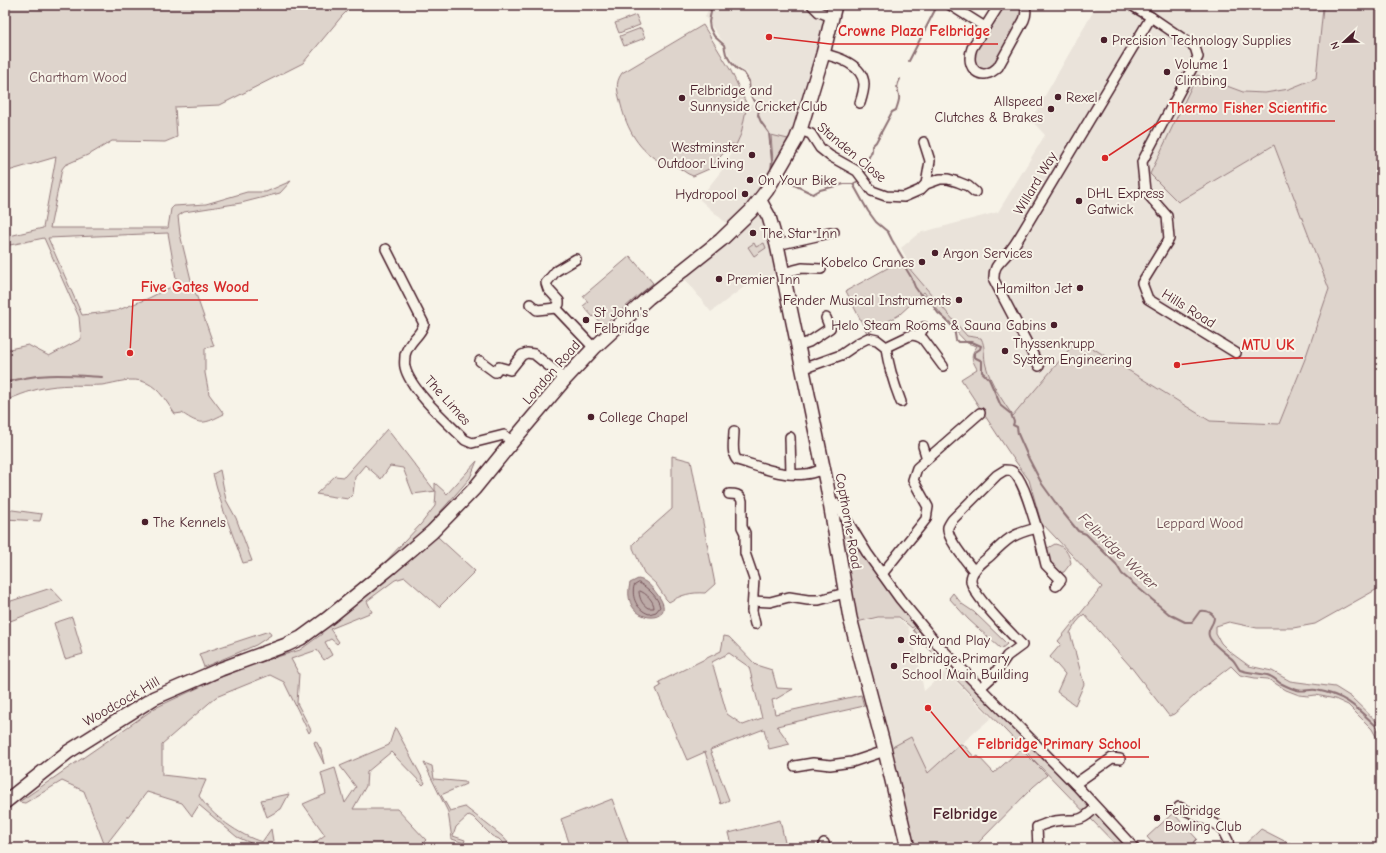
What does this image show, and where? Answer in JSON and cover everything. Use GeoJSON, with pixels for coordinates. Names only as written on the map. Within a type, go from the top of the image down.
{"type":"FeatureCollection","features":[{"type":"Feature","properties":{"kind":"highway","name":"London Road"},"geometry":{"type":"LineString","coordinates":[[327,619],[432,532],[474,489],[565,379],[594,348],[648,298],[725,236],[760,201],[793,146],[800,130],[823,54],[834,11]]}},
{"type":"Feature","properties":{"kind":"highway","name":"Copthorne Road"},"geometry":{"type":"LineString","coordinates":[[760,201],[769,217],[777,245],[802,370],[824,469],[850,618],[885,751],[908,848]]}},
{"type":"Feature","properties":{"kind":"highway","name":"Woodcock Hill"},"geometry":{"type":"LineString","coordinates":[[5,802],[68,752],[154,698],[221,669],[290,644],[327,619]]}},
{"type":"Feature","properties":{"kind":"street"},"geometry":{"type":"LineString","coordinates":[[812,5],[819,12],[834,11]]}},
{"type":"Feature","properties":{"kind":"street"},"geometry":{"type":"LineString","coordinates":[[950,5],[985,27]]}},
{"type":"Feature","properties":{"kind":"street"},"geometry":{"type":"LineString","coordinates":[[999,5],[972,48],[970,54],[969,62],[973,69],[979,73],[993,72],[998,66],[1024,20],[1026,15],[1026,8],[1024,5]]}},
{"type":"Feature","properties":{"kind":"street","name":"Hills Road"},"geometry":{"type":"LineString","coordinates":[[1131,5],[1195,47],[1198,57],[1142,162],[1145,191],[1167,216],[1169,239],[1142,283],[1148,299],[1236,353]]}},
{"type":"Feature","properties":{"kind":"street","name":"Willard Way"},"geometry":{"type":"LineString","coordinates":[[1039,366],[994,280],[996,265],[1010,252],[1151,17]]}},
{"type":"Feature","properties":{"kind":"street"},"geometry":{"type":"LineString","coordinates":[[823,54],[845,61],[854,67],[861,75],[864,82],[864,90],[860,102]]}},
{"type":"Feature","properties":{"kind":"street","name":"Standen Close"},"geometry":{"type":"LineString","coordinates":[[800,130],[811,134],[820,148],[830,156],[857,171],[872,191],[886,196],[904,197],[920,190],[926,184],[940,179],[948,179],[968,186],[975,192]]}},
{"type":"Feature","properties":{"kind":"street"},"geometry":{"type":"LineString","coordinates":[[924,142],[930,161],[926,184]]}},
{"type":"Feature","properties":{"kind":"street"},"geometry":{"type":"LineString","coordinates":[[777,245],[834,232]]}},
{"type":"Feature","properties":{"kind":"street","name":"The Limes"},"geometry":{"type":"LineString","coordinates":[[386,249],[424,324],[423,329],[409,345],[407,350],[404,366],[408,377],[425,400],[465,440],[472,443],[504,435],[512,442]]}},
{"type":"Feature","properties":{"kind":"street"},"geometry":{"type":"LineString","coordinates":[[556,308],[559,301],[548,289],[546,283],[556,271],[576,259]]}},
{"type":"Feature","properties":{"kind":"street"},"geometry":{"type":"LineString","coordinates":[[782,273],[802,268],[821,269]]}},
{"type":"Feature","properties":{"kind":"street"},"geometry":{"type":"LineString","coordinates":[[530,304],[537,310],[556,308]]}},
{"type":"Feature","properties":{"kind":"street"},"geometry":{"type":"LineString","coordinates":[[556,308],[594,348]]}},
{"type":"Feature","properties":{"kind":"street"},"geometry":{"type":"LineString","coordinates":[[797,346],[809,342],[830,328],[826,318]]}},
{"type":"Feature","properties":{"kind":"street"},"geometry":{"type":"LineString","coordinates":[[919,336],[924,327]]}},
{"type":"Feature","properties":{"kind":"street"},"geometry":{"type":"LineString","coordinates":[[886,347],[910,336],[919,336],[943,366]]}},
{"type":"Feature","properties":{"kind":"street"},"geometry":{"type":"LineString","coordinates":[[802,370],[841,355],[868,338],[877,340],[886,347],[887,358],[901,402]]}},
{"type":"Feature","properties":{"kind":"street"},"geometry":{"type":"LineString","coordinates":[[480,361],[495,372],[499,367],[510,370],[522,355],[527,353],[534,354],[565,379]]}},
{"type":"Feature","properties":{"kind":"street"},"geometry":{"type":"LineString","coordinates":[[882,574],[926,520],[928,507],[913,480],[917,468],[980,413]]}},
{"type":"Feature","properties":{"kind":"street"},"geometry":{"type":"LineString","coordinates":[[734,431],[734,458],[737,460],[766,470],[791,474],[805,474],[824,469]]}},
{"type":"Feature","properties":{"kind":"street"},"geometry":{"type":"LineString","coordinates":[[790,437],[791,474]]}},
{"type":"Feature","properties":{"kind":"street"},"geometry":{"type":"LineString","coordinates":[[923,446],[927,459]]}},
{"type":"Feature","properties":{"kind":"street"},"geometry":{"type":"LineString","coordinates":[[974,571],[953,543],[948,533],[948,527],[953,519],[997,475],[1005,470],[1012,471],[1025,491],[1037,528],[1046,565],[1058,583],[1067,572]]}},
{"type":"Feature","properties":{"kind":"street"},"geometry":{"type":"LineString","coordinates":[[729,494],[738,495],[741,497],[743,507],[737,517],[745,533],[745,553],[754,579],[752,611],[755,624]]}},
{"type":"Feature","properties":{"kind":"street"},"geometry":{"type":"LineString","coordinates":[[830,504],[835,503],[838,506],[882,574],[909,611],[938,645],[1075,784],[1095,808],[1134,848]]}},
{"type":"Feature","properties":{"kind":"street"},"geometry":{"type":"LineString","coordinates":[[980,688],[993,676],[1008,656],[1022,645],[976,593],[971,580],[974,571],[1009,538],[1016,534],[1037,528]]}},
{"type":"Feature","properties":{"kind":"street"},"geometry":{"type":"LineString","coordinates":[[753,600],[770,602],[788,597],[819,600],[845,593]]}},
{"type":"Feature","properties":{"kind":"street"},"geometry":{"type":"LineString","coordinates":[[795,766],[813,763],[830,765],[852,762],[885,751]]}},
{"type":"Feature","properties":{"kind":"street"},"geometry":{"type":"LineString","coordinates":[[1075,784],[1112,758],[1120,759]]}},
{"type":"Feature","properties":{"kind":"street"},"geometry":{"type":"LineString","coordinates":[[1179,807],[1221,827],[1228,841],[1229,848]]}},
{"type":"Feature","properties":{"kind":"street"},"geometry":{"type":"LineString","coordinates":[[1038,848],[1037,827],[1055,821],[1070,821],[1082,818],[1095,808]]}},
{"type":"Feature","properties":{"kind":"shaded area"},"geometry":{"type":"Polygon","coordinates":[[[710,5],[808,5],[826,18],[813,72],[792,130],[773,169],[752,196],[769,232],[773,247],[775,273],[757,282],[748,284],[711,312],[683,277],[737,234],[699,199],[722,170],[736,145],[741,134],[747,105],[757,102],[747,73],[736,66],[723,42],[705,17],[710,5]]]}},
{"type":"Feature","properties":{"kind":"shaded area"},"geometry":{"type":"Polygon","coordinates":[[[1097,5],[1320,5],[1323,8],[1316,78],[1289,89],[1265,93],[1243,92],[1197,75],[1178,202],[1274,145],[1329,289],[1305,359],[1279,424],[1210,421],[1120,365],[1013,416],[998,394],[988,374],[985,363],[984,344],[981,338],[967,336],[906,265],[906,257],[901,248],[919,233],[998,212],[1045,135],[1031,120],[1097,5]]]}},
{"type":"Feature","properties":{"kind":"shaded area"},"geometry":{"type":"Polygon","coordinates":[[[880,618],[898,618],[908,627],[918,660],[924,691],[946,671],[991,718],[896,801],[852,624],[880,618]]]}},
{"type":"Feature","properties":{"kind":"green space","name":"Chartham Wood"},"geometry":{"type":"Polygon","coordinates":[[[5,5],[353,5],[303,63],[220,105],[175,107],[177,137],[165,142],[112,141],[92,153],[65,165],[62,169],[50,228],[168,228],[171,209],[174,206],[206,204],[247,192],[266,192],[291,181],[280,193],[241,203],[184,212],[178,216],[180,234],[191,280],[214,346],[205,348],[205,373],[209,394],[224,414],[207,422],[198,422],[182,413],[175,414],[156,389],[147,383],[136,380],[102,385],[69,385],[49,387],[21,394],[5,401],[5,350],[28,345],[49,356],[81,339],[79,317],[44,238],[5,246],[5,237],[43,228],[56,157],[5,172],[5,5]],[[168,233],[48,238],[82,315],[116,311],[149,298],[177,284],[168,233]]]}},
{"type":"Feature","properties":{"kind":"green space"},"geometry":{"type":"Polygon","coordinates":[[[1001,5],[1020,5],[1024,11],[995,66],[987,71],[975,67],[974,50],[1001,5]]]}},
{"type":"Feature","properties":{"kind":"green space","name":"Leppard Wood"},"geometry":{"type":"Polygon","coordinates":[[[1320,5],[1381,5],[1381,587],[1315,624],[1293,628],[1257,628],[1229,622],[1216,626],[1216,634],[1221,643],[1230,652],[1249,666],[1272,671],[1290,681],[1335,687],[1351,697],[1381,726],[1381,746],[1372,729],[1348,705],[1335,699],[1316,695],[1299,695],[1286,690],[1268,679],[1240,675],[1231,666],[1204,687],[1174,714],[1169,716],[1131,667],[1084,614],[1070,633],[1084,684],[1075,705],[1057,692],[1065,674],[1050,657],[1061,644],[1058,641],[1102,587],[1041,522],[1029,480],[1008,451],[961,379],[977,369],[972,357],[977,346],[967,343],[947,322],[924,292],[899,315],[867,333],[846,291],[902,260],[967,336],[981,338],[986,366],[991,379],[1013,416],[1078,339],[1210,421],[1279,424],[1305,359],[1329,289],[1274,145],[1178,202],[1150,174],[1197,75],[1243,92],[1265,93],[1289,89],[1316,78],[1323,8],[1320,5]]]}},
{"type":"Feature","properties":{"kind":"green space"},"geometry":{"type":"Polygon","coordinates":[[[636,15],[640,25],[619,33],[615,23],[636,15]]]}},
{"type":"Feature","properties":{"kind":"green space","name":"Felbridge and Sunnyside Cricket Club"},"geometry":{"type":"Polygon","coordinates":[[[703,25],[731,71],[747,105],[741,134],[736,145],[732,144],[709,169],[693,176],[677,167],[664,164],[647,153],[635,139],[624,114],[617,85],[622,73],[703,25]]]}},
{"type":"Feature","properties":{"kind":"green space"},"geometry":{"type":"Polygon","coordinates":[[[641,28],[645,38],[624,46],[620,36],[641,28]]]}},
{"type":"Feature","properties":{"kind":"green space"},"geometry":{"type":"Polygon","coordinates":[[[771,135],[788,139],[773,169],[773,161],[771,135]]]}},
{"type":"Feature","properties":{"kind":"green space"},"geometry":{"type":"Polygon","coordinates":[[[754,243],[756,247],[764,243],[766,248],[754,256],[748,247],[754,243]]]}},
{"type":"Feature","properties":{"kind":"green space"},"geometry":{"type":"Polygon","coordinates":[[[630,256],[653,283],[603,326],[583,306],[588,302],[583,296],[630,256]]]}},
{"type":"Feature","properties":{"kind":"green space"},"geometry":{"type":"Polygon","coordinates":[[[387,429],[435,491],[435,483],[447,494],[477,461],[470,478],[427,527],[475,571],[439,607],[405,577],[395,580],[367,601],[372,612],[330,629],[339,642],[337,644],[331,639],[325,642],[332,655],[324,660],[317,650],[291,659],[299,674],[297,703],[311,730],[309,733],[284,682],[270,675],[216,697],[162,744],[162,775],[206,780],[199,796],[211,811],[235,830],[262,842],[271,829],[273,841],[279,848],[262,848],[237,837],[199,805],[192,816],[182,803],[147,792],[105,846],[84,791],[62,781],[25,803],[19,802],[155,708],[247,666],[300,650],[322,634],[321,631],[344,610],[340,599],[386,561],[421,524],[435,506],[436,491],[413,494],[403,468],[390,466],[381,479],[365,465],[355,477],[353,494],[348,499],[316,494],[335,476],[344,477],[387,429]]]}},
{"type":"Feature","properties":{"kind":"green space"},"geometry":{"type":"Polygon","coordinates":[[[672,456],[691,461],[715,584],[705,593],[686,594],[669,602],[656,584],[644,573],[633,548],[633,544],[672,509],[672,456]]]}},
{"type":"Feature","properties":{"kind":"green space"},"geometry":{"type":"Polygon","coordinates":[[[220,470],[226,500],[236,518],[252,561],[243,563],[223,509],[213,474],[220,470]]]}},
{"type":"Feature","properties":{"kind":"green space"},"geometry":{"type":"Polygon","coordinates":[[[5,509],[42,514],[40,521],[5,519],[5,509]]]}},
{"type":"Feature","properties":{"kind":"green space"},"geometry":{"type":"Polygon","coordinates":[[[836,513],[839,513],[866,556],[915,626],[912,628],[899,617],[878,617],[857,622],[836,513]]]}},
{"type":"Feature","properties":{"kind":"green space"},"geometry":{"type":"Polygon","coordinates":[[[1055,544],[1064,549],[1068,554],[1071,563],[1064,572],[1059,573],[1049,563],[1046,549],[1055,544]]]}},
{"type":"Feature","properties":{"kind":"green space"},"geometry":{"type":"Polygon","coordinates":[[[51,588],[63,601],[5,623],[5,603],[51,588]]]}},
{"type":"Feature","properties":{"kind":"green space"},"geometry":{"type":"Polygon","coordinates":[[[953,593],[962,604],[974,612],[1007,644],[1001,649],[968,619],[949,598],[953,593]]]}},
{"type":"Feature","properties":{"kind":"green space"},"geometry":{"type":"Polygon","coordinates":[[[72,617],[83,654],[65,659],[54,623],[72,617]]]}},
{"type":"Feature","properties":{"kind":"green space"},"geometry":{"type":"Polygon","coordinates":[[[916,627],[936,651],[962,676],[965,676],[1129,848],[1119,848],[947,670],[913,630],[916,627]]]}},
{"type":"Feature","properties":{"kind":"green space"},"geometry":{"type":"Polygon","coordinates":[[[269,631],[271,635],[256,645],[204,667],[199,654],[269,631]]]}},
{"type":"Feature","properties":{"kind":"green space"},"geometry":{"type":"Polygon","coordinates":[[[724,636],[729,637],[756,665],[772,670],[777,688],[793,689],[772,700],[775,714],[861,695],[864,706],[777,726],[790,744],[769,749],[764,729],[710,750],[729,800],[721,804],[705,752],[687,760],[656,689],[661,686],[659,682],[721,651],[724,636]],[[729,653],[712,662],[727,714],[743,725],[762,718],[749,667],[729,653]]]}},
{"type":"Feature","properties":{"kind":"green space"},"geometry":{"type":"Polygon","coordinates":[[[395,727],[425,783],[423,785],[391,752],[367,772],[366,786],[353,809],[397,809],[426,840],[418,848],[307,848],[325,835],[303,804],[326,794],[321,773],[335,768],[345,803],[356,787],[340,766],[389,745],[395,727]]]}},
{"type":"Feature","properties":{"kind":"green space"},"geometry":{"type":"Polygon","coordinates":[[[911,737],[928,773],[960,744],[964,745],[975,758],[978,756],[994,773],[1021,749],[1047,775],[1033,787],[977,844],[980,848],[908,848],[885,751],[911,737]]]}},
{"type":"Feature","properties":{"kind":"green space"},"geometry":{"type":"Polygon","coordinates":[[[316,741],[321,750],[324,764],[316,748],[314,742],[316,741]]]}},
{"type":"Feature","properties":{"kind":"green space"},"geometry":{"type":"Polygon","coordinates":[[[424,763],[432,766],[434,779],[465,782],[466,784],[441,795],[450,811],[465,807],[502,836],[513,848],[508,848],[499,839],[492,836],[473,817],[469,815],[456,827],[453,836],[465,840],[464,843],[452,839],[448,812],[424,763]]]}},
{"type":"Feature","properties":{"kind":"green space"},"geometry":{"type":"Polygon","coordinates":[[[289,794],[281,809],[267,817],[261,800],[289,794]]]}},
{"type":"Feature","properties":{"kind":"green space"},"geometry":{"type":"Polygon","coordinates":[[[612,799],[630,848],[571,848],[561,819],[612,799]]]}},
{"type":"Feature","properties":{"kind":"green space"},"geometry":{"type":"Polygon","coordinates":[[[1173,813],[1197,839],[1188,848],[1157,848],[1147,837],[1173,813]]]}},
{"type":"Feature","properties":{"kind":"green space"},"geometry":{"type":"Polygon","coordinates":[[[780,820],[786,847],[733,848],[729,833],[780,820]]]}},
{"type":"Feature","properties":{"kind":"green space"},"geometry":{"type":"Polygon","coordinates":[[[1261,829],[1298,848],[1241,848],[1261,829]]]}},
{"type":"Feature","properties":{"kind":"water"},"geometry":{"type":"Polygon","coordinates":[[[638,579],[651,586],[663,605],[662,612],[657,616],[649,617],[641,614],[633,608],[629,597],[630,583],[638,579]]]}},
{"type":"Feature","properties":{"kind":"waterway"},"geometry":{"type":"LineString","coordinates":[[710,5],[710,28],[714,36],[724,45],[726,54],[730,61],[737,69],[744,73],[749,81],[752,98],[759,109],[758,115],[769,133],[772,161],[771,171]]}},
{"type":"Feature","properties":{"kind":"waterway","name":"Felbridge Water"},"geometry":{"type":"LineString","coordinates":[[909,61],[937,6]]}},
{"type":"Feature","properties":{"kind":"waterway","name":"Felbridge Water"},"geometry":{"type":"LineString","coordinates":[[865,173],[868,159],[872,152],[872,146],[876,142],[892,112],[896,110],[899,101],[897,85],[900,79]]}},
{"type":"Feature","properties":{"kind":"waterway"},"geometry":{"type":"LineString","coordinates":[[784,180],[813,194],[820,190],[844,184],[853,184]]}},
{"type":"Feature","properties":{"kind":"waterway","name":"Felbridge Water"},"geometry":{"type":"LineString","coordinates":[[858,181],[853,184],[876,222],[888,232],[904,260],[905,267],[920,294],[928,298],[938,313],[954,328],[956,340],[958,342],[972,342],[981,346],[980,349],[974,353],[974,357],[982,361],[982,372],[989,379],[1001,406],[1011,414],[1014,422],[1013,425],[1017,427],[1018,434],[1042,484],[1078,531],[1086,534],[1116,564],[1122,574],[1169,614],[1185,622],[1192,622],[1200,611],[1205,611],[1212,614],[1214,619],[1208,632],[1210,639],[1233,660],[1240,670],[1269,676],[1295,690],[1316,690],[1335,695],[1356,708],[1376,726],[1379,730],[1381,738]]}},
{"type":"Feature","properties":{"kind":"waterway"},"geometry":{"type":"LineString","coordinates":[[5,383],[29,377],[53,375],[102,377]]}},
{"type":"Feature","properties":{"kind":"place","name":"Crowne Plaza Felbridge"},"geometry":{"type":"Point","coordinates":[769,37]}},
{"type":"Feature","properties":{"kind":"place","name":"Precision Technology Supplies"},"geometry":{"type":"Point","coordinates":[1104,40]}},
{"type":"Feature","properties":{"kind":"place","name":"Volume 1 Climbing"},"geometry":{"type":"Point","coordinates":[1167,72]}},
{"type":"Feature","properties":{"kind":"place","name":"Rexel"},"geometry":{"type":"Point","coordinates":[1058,97]}},
{"type":"Feature","properties":{"kind":"place","name":"Felbridge and Sunnyside Cricket Club"},"geometry":{"type":"Point","coordinates":[682,98]}},
{"type":"Feature","properties":{"kind":"place","name":"Allspeed Clutches & Brakes"},"geometry":{"type":"Point","coordinates":[1051,109]}},
{"type":"Feature","properties":{"kind":"place","name":"Westminster Outdoor Living"},"geometry":{"type":"Point","coordinates":[752,155]}},
{"type":"Feature","properties":{"kind":"place","name":"Thermo Fisher Scientific"},"geometry":{"type":"Point","coordinates":[1105,158]}},
{"type":"Feature","properties":{"kind":"place","name":"On Your Bike"},"geometry":{"type":"Point","coordinates":[750,180]}},
{"type":"Feature","properties":{"kind":"place","name":"Hydropool"},"geometry":{"type":"Point","coordinates":[745,194]}},
{"type":"Feature","properties":{"kind":"place","name":"DHL Express Gatwick"},"geometry":{"type":"Point","coordinates":[1079,201]}},
{"type":"Feature","properties":{"kind":"place","name":"The Star Inn"},"geometry":{"type":"Point","coordinates":[753,233]}},
{"type":"Feature","properties":{"kind":"place","name":"Argon Services"},"geometry":{"type":"Point","coordinates":[935,253]}},
{"type":"Feature","properties":{"kind":"place","name":"Kobelco Cranes"},"geometry":{"type":"Point","coordinates":[922,262]}},
{"type":"Feature","properties":{"kind":"place","name":"Premier Inn"},"geometry":{"type":"Point","coordinates":[719,279]}},
{"type":"Feature","properties":{"kind":"place","name":"Hamilton Jet"},"geometry":{"type":"Point","coordinates":[1080,288]}},
{"type":"Feature","properties":{"kind":"place","name":"Fender Musical Instruments"},"geometry":{"type":"Point","coordinates":[959,300]}},
{"type":"Feature","properties":{"kind":"place","name":"St John's Felbridge"},"geometry":{"type":"Point","coordinates":[586,320]}},
{"type":"Feature","properties":{"kind":"place","name":"Helo Steam Rooms & Sauna Cabins"},"geometry":{"type":"Point","coordinates":[1054,325]}},
{"type":"Feature","properties":{"kind":"place","name":"Thyssenkrupp System Engineering"},"geometry":{"type":"Point","coordinates":[1005,351]}},
{"type":"Feature","properties":{"kind":"place","name":"Five Gates Wood"},"geometry":{"type":"Point","coordinates":[130,353]}},
{"type":"Feature","properties":{"kind":"place","name":"MTU UK"},"geometry":{"type":"Point","coordinates":[1177,365]}},
{"type":"Feature","properties":{"kind":"place","name":"College Chapel"},"geometry":{"type":"Point","coordinates":[591,417]}},
{"type":"Feature","properties":{"kind":"place","name":"The Kennels"},"geometry":{"type":"Point","coordinates":[145,522]}},
{"type":"Feature","properties":{"kind":"place","name":"Stay and Play"},"geometry":{"type":"Point","coordinates":[901,640]}},
{"type":"Feature","properties":{"kind":"place","name":"Felbridge Primary School Main Building"},"geometry":{"type":"Point","coordinates":[894,666]}},
{"type":"Feature","properties":{"kind":"place","name":"Felbridge Primary School"},"geometry":{"type":"Point","coordinates":[928,708]}},
{"type":"Feature","properties":{"kind":"place","name":"Felbridge Bowling Club"},"geometry":{"type":"Point","coordinates":[1157,818]}},
{"type":"Feature","properties":{"kind":"district","name":"Felbridge"},"geometry":{"type":"Point","coordinates":[965,813]}}]}
